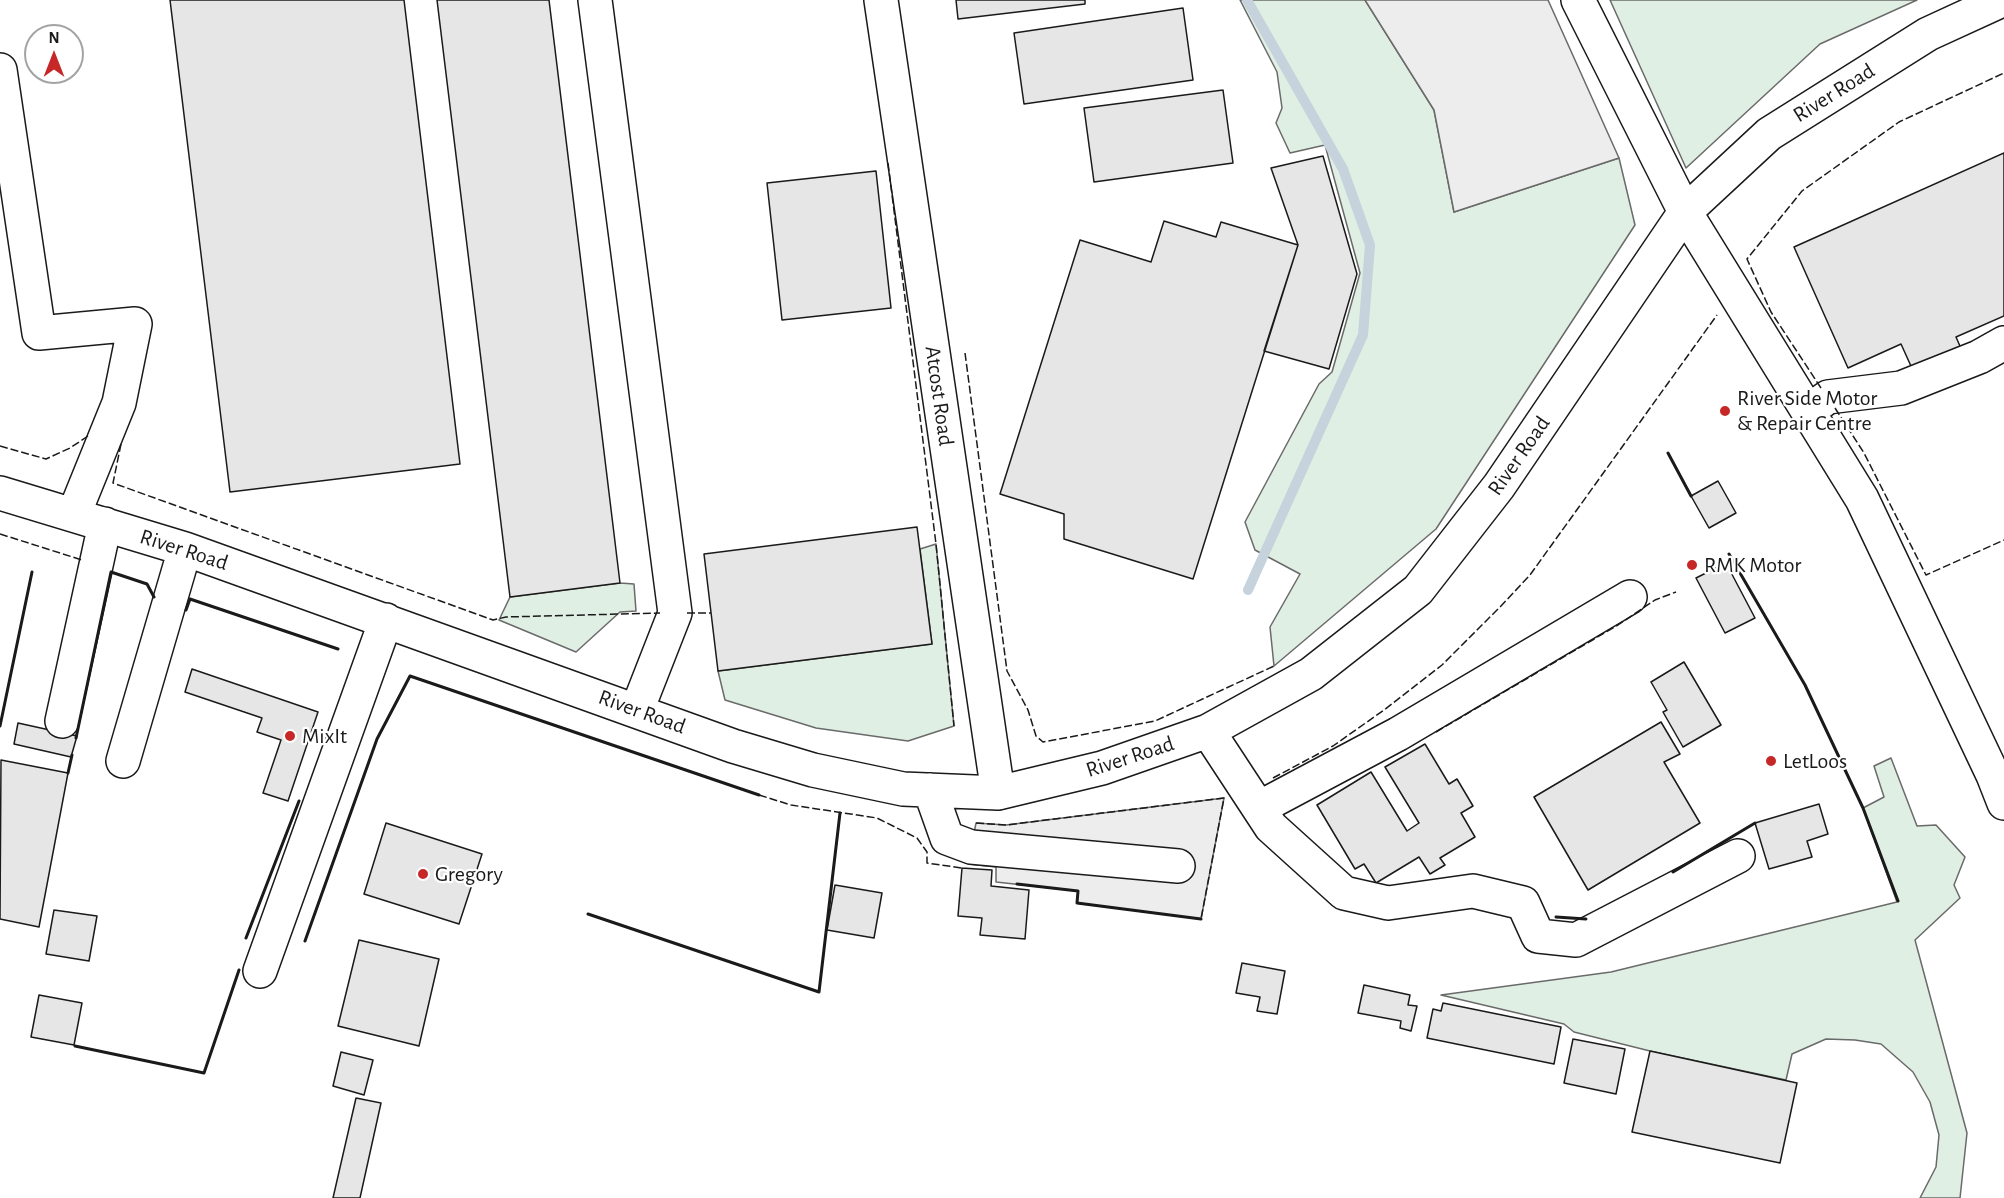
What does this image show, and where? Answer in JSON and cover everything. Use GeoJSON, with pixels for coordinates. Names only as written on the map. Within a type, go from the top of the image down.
{"type":"FeatureCollection","features":[{"type":"Feature","properties":{"kind":"street"},"geometry":{"type":"LineString","coordinates":[[595,0],[675,613],[637,710]]}},
{"type":"Feature","properties":{"kind":"street","name":"Atcost Road"},"geometry":{"type":"LineString","coordinates":[[881,0],[998,793]]}},
{"type":"Feature","properties":{"kind":"street"},"geometry":{"type":"LineString","coordinates":[[1578,0],[1685,212],[1862,499],[1993,775],[2004,803]]}},
{"type":"Feature","properties":{"kind":"street","name":"River Road"},"geometry":{"type":"LineString","coordinates":[[0,493],[185,549],[733,746],[813,770],[903,789],[998,793],[1102,768],[1208,731],[1311,674],[1418,590],[1499,486],[1685,212],[1769,134],[1928,34],[2002,0]]}},
{"type":"Feature","properties":{"kind":"street"},"geometry":{"type":"LineString","coordinates":[[0,70],[39,333],[135,324],[119,403],[74,514]]}},
{"type":"Feature","properties":{"kind":"street"},"geometry":{"type":"LineString","coordinates":[[1808,411],[1828,398],[1901,388],[1979,357],[2004,343]]}},
{"type":"Feature","properties":{"kind":"street"},"geometry":{"type":"LineString","coordinates":[[62,722],[105,524]]}},
{"type":"Feature","properties":{"kind":"street"},"geometry":{"type":"LineString","coordinates":[[123,761],[185,549]]}},
{"type":"Feature","properties":{"kind":"street"},"geometry":{"type":"LineString","coordinates":[[1259,808],[1398,734],[1630,597]]}},
{"type":"Feature","properties":{"kind":"street"},"geometry":{"type":"LineString","coordinates":[[260,971],[386,620]]}},
{"type":"Feature","properties":{"kind":"street"},"geometry":{"type":"LineString","coordinates":[[1208,731],[1271,827],[1344,893],[1388,903],[1473,891],[1524,903],[1538,936],[1576,940],[1738,856]]}},
{"type":"Feature","properties":{"kind":"street"},"geometry":{"type":"LineString","coordinates":[[930,790],[947,838],[971,847],[1178,866]]}},
{"type":"Feature","properties":{"kind":"green space"},"geometry":{"type":"Polygon","coordinates":[[[1240,0],[1365,0],[1434,110],[1454,212],[1619,158],[1635,225],[1436,529],[1274,666],[1270,627],[1300,574],[1255,550],[1245,522],[1319,384],[1332,372],[1360,273],[1325,145],[1290,153],[1276,123],[1282,108],[1277,72],[1240,0]]]}},
{"type":"Feature","properties":{"kind":"green space"},"geometry":{"type":"Polygon","coordinates":[[[1610,0],[1917,0],[1820,44],[1686,168],[1610,0]]]}},
{"type":"Feature","properties":{"kind":"green space"},"geometry":{"type":"Polygon","coordinates":[[[936,544],[954,726],[908,741],[816,728],[725,700],[718,671],[932,644],[920,549],[936,544]]]}},
{"type":"Feature","properties":{"kind":"green space"},"geometry":{"type":"Polygon","coordinates":[[[620,583],[634,584],[636,611],[620,612],[576,652],[499,620],[510,597],[620,583]]]}},
{"type":"Feature","properties":{"kind":"green space"},"geometry":{"type":"Polygon","coordinates":[[[1891,758],[1917,826],[1936,825],[1965,857],[1954,885],[1960,898],[1915,940],[1967,1133],[1960,1198],[1920,1198],[1936,1167],[1939,1135],[1930,1102],[1913,1072],[1881,1044],[1826,1039],[1792,1054],[1786,1080],[1650,1051],[1574,1032],[1564,1024],[1441,995],[1611,972],[1897,902],[1863,808],[1884,797],[1874,766],[1891,758]]]}},
{"type":"Feature","properties":{"kind":"shaded area"},"geometry":{"type":"Polygon","coordinates":[[[1365,0],[1548,0],[1619,158],[1454,212],[1434,110],[1365,0]]]}},
{"type":"Feature","properties":{"kind":"shaded area"},"geometry":{"type":"Polygon","coordinates":[[[1224,798],[1201,919],[1077,903],[1078,891],[996,882],[996,867],[968,864],[976,823],[1006,825],[1224,798]]]}},
{"type":"Feature","properties":{"kind":"building"},"geometry":{"type":"Polygon","coordinates":[[[170,0],[404,0],[460,464],[230,492],[170,0]]]}},
{"type":"Feature","properties":{"kind":"building"},"geometry":{"type":"Polygon","coordinates":[[[437,0],[549,0],[620,583],[510,597],[437,0]]]}},
{"type":"Feature","properties":{"kind":"building"},"geometry":{"type":"Polygon","coordinates":[[[956,0],[1085,0],[1085,4],[958,19],[956,0]]]}},
{"type":"Feature","properties":{"kind":"building"},"geometry":{"type":"Polygon","coordinates":[[[1183,8],[1193,80],[1024,104],[1014,33],[1183,8]]]}},
{"type":"Feature","properties":{"kind":"building"},"geometry":{"type":"Polygon","coordinates":[[[1223,90],[1233,163],[1094,182],[1084,108],[1223,90]]]}},
{"type":"Feature","properties":{"kind":"building"},"geometry":{"type":"Polygon","coordinates":[[[2004,153],[2004,316],[1956,337],[1963,353],[1915,375],[1901,344],[1848,368],[1794,247],[2004,153]]]}},
{"type":"Feature","properties":{"kind":"building"},"geometry":{"type":"Polygon","coordinates":[[[1323,156],[1357,274],[1329,369],[1264,351],[1298,245],[1271,168],[1323,156]]]}},
{"type":"Feature","properties":{"kind":"building"},"geometry":{"type":"Polygon","coordinates":[[[876,171],[891,308],[782,320],[767,183],[876,171]]]}},
{"type":"Feature","properties":{"kind":"building"},"geometry":{"type":"Polygon","coordinates":[[[1164,221],[1216,237],[1221,222],[1298,245],[1193,579],[1064,539],[1064,514],[1000,494],[1080,240],[1151,262],[1164,221]]]}},
{"type":"Feature","properties":{"kind":"building"},"geometry":{"type":"Polygon","coordinates":[[[1718,481],[1736,513],[1709,528],[1691,496],[1718,481]]]}},
{"type":"Feature","properties":{"kind":"building"},"geometry":{"type":"Polygon","coordinates":[[[917,527],[932,644],[718,671],[704,554],[917,527]]]}},
{"type":"Feature","properties":{"kind":"building"},"geometry":{"type":"Polygon","coordinates":[[[1726,563],[1755,618],[1725,633],[1696,578],[1726,563]]]}},
{"type":"Feature","properties":{"kind":"building"},"geometry":{"type":"Polygon","coordinates":[[[1684,662],[1721,725],[1683,747],[1663,712],[1667,710],[1651,682],[1684,662]]]}},
{"type":"Feature","properties":{"kind":"building","name":"MixIt"},"geometry":{"type":"Polygon","coordinates":[[[192,669],[318,712],[288,801],[263,793],[281,740],[257,732],[262,718],[185,692],[192,669]]]}},
{"type":"Feature","properties":{"kind":"building"},"geometry":{"type":"Polygon","coordinates":[[[1661,722],[1680,754],[1664,762],[1700,823],[1588,890],[1534,797],[1661,722]]]}},
{"type":"Feature","properties":{"kind":"building"},"geometry":{"type":"Polygon","coordinates":[[[18,723],[77,736],[71,757],[14,744],[18,723]]]}},
{"type":"Feature","properties":{"kind":"building"},"geometry":{"type":"Polygon","coordinates":[[[1425,744],[1449,784],[1457,779],[1473,806],[1461,813],[1475,837],[1440,858],[1445,865],[1430,874],[1419,857],[1376,883],[1364,864],[1355,869],[1317,805],[1371,772],[1407,831],[1419,823],[1385,767],[1425,744]]]}},
{"type":"Feature","properties":{"kind":"building"},"geometry":{"type":"Polygon","coordinates":[[[1,760],[68,773],[39,927],[0,919],[1,760]]]}},
{"type":"Feature","properties":{"kind":"building"},"geometry":{"type":"Polygon","coordinates":[[[1819,804],[1828,834],[1807,841],[1812,857],[1769,869],[1755,823],[1819,804]]]}},
{"type":"Feature","properties":{"kind":"building","name":"Gregory"},"geometry":{"type":"Polygon","coordinates":[[[386,823],[482,854],[459,924],[364,894],[386,823]]]}},
{"type":"Feature","properties":{"kind":"building"},"geometry":{"type":"Polygon","coordinates":[[[962,868],[992,870],[991,886],[1029,890],[1025,939],[980,935],[982,918],[958,916],[962,868]]]}},
{"type":"Feature","properties":{"kind":"building"},"geometry":{"type":"Polygon","coordinates":[[[835,885],[882,893],[874,938],[827,930],[835,885]]]}},
{"type":"Feature","properties":{"kind":"building"},"geometry":{"type":"Polygon","coordinates":[[[54,910],[97,916],[89,961],[46,954],[54,910]]]}},
{"type":"Feature","properties":{"kind":"building"},"geometry":{"type":"Polygon","coordinates":[[[359,940],[439,959],[419,1046],[338,1026],[359,940]]]}},
{"type":"Feature","properties":{"kind":"building"},"geometry":{"type":"Polygon","coordinates":[[[1242,963],[1285,971],[1277,1014],[1257,1011],[1260,997],[1236,993],[1242,963]]]}},
{"type":"Feature","properties":{"kind":"building"},"geometry":{"type":"Polygon","coordinates":[[[1364,985],[1410,995],[1408,1005],[1417,1006],[1411,1031],[1400,1028],[1401,1021],[1358,1013],[1364,985]]]}},
{"type":"Feature","properties":{"kind":"building"},"geometry":{"type":"Polygon","coordinates":[[[39,995],[82,1003],[74,1045],[31,1037],[39,995]]]}},
{"type":"Feature","properties":{"kind":"building"},"geometry":{"type":"Polygon","coordinates":[[[1443,1003],[1561,1027],[1554,1064],[1427,1038],[1433,1009],[1441,1011],[1443,1003]]]}},
{"type":"Feature","properties":{"kind":"building"},"geometry":{"type":"Polygon","coordinates":[[[1573,1039],[1625,1049],[1616,1094],[1564,1083],[1573,1039]]]}},
{"type":"Feature","properties":{"kind":"building"},"geometry":{"type":"Polygon","coordinates":[[[1650,1051],[1797,1083],[1780,1163],[1632,1132],[1650,1051]]]}},
{"type":"Feature","properties":{"kind":"building"},"geometry":{"type":"Polygon","coordinates":[[[341,1052],[373,1060],[364,1095],[333,1086],[341,1052]]]}},
{"type":"Feature","properties":{"kind":"building"},"geometry":{"type":"Polygon","coordinates":[[[356,1098],[381,1103],[360,1198],[333,1198],[356,1098]]]}},
{"type":"Feature","properties":{"kind":"waterway"},"geometry":{"type":"LineString","coordinates":[[1247,0],[1343,169],[1370,245],[1363,335],[1248,590]]}},
{"type":"Feature","properties":{"kind":"fence"},"geometry":{"type":"LineString","coordinates":[[1821,388],[1771,312],[1747,259],[1802,191],[1899,122],[2004,73]]}},
{"type":"Feature","properties":{"kind":"fence"},"geometry":{"type":"LineString","coordinates":[[888,163],[936,544],[954,726]]}},
{"type":"Feature","properties":{"kind":"fence"},"geometry":{"type":"LineString","coordinates":[[1273,778],[1333,746],[1384,710],[1442,665],[1501,606],[1530,575],[1717,315]]}},
{"type":"Feature","properties":{"kind":"fence"},"geometry":{"type":"LineString","coordinates":[[965,353],[1007,671],[1028,710],[1036,736],[1043,742],[1155,721],[1274,666]]}},
{"type":"Feature","properties":{"kind":"fence"},"geometry":{"type":"LineString","coordinates":[[1835,408],[1864,453],[1926,575],[2004,540]]}},
{"type":"Feature","properties":{"kind":"fence"},"geometry":{"type":"LineString","coordinates":[[0,446],[46,459],[70,448],[88,436]]}},
{"type":"Feature","properties":{"kind":"fence"},"geometry":{"type":"LineString","coordinates":[[121,444],[113,483],[493,620],[506,617],[660,613]]}},
{"type":"Feature","properties":{"kind":"fence"},"geometry":{"type":"LineString","coordinates":[[0,534],[82,560]]}},
{"type":"Feature","properties":{"kind":"fence"},"geometry":{"type":"LineString","coordinates":[[1436,732],[1618,625],[1655,600],[1676,592]]}},
{"type":"Feature","properties":{"kind":"fence"},"geometry":{"type":"LineString","coordinates":[[687,613],[711,613]]}},
{"type":"Feature","properties":{"kind":"fence"},"geometry":{"type":"LineString","coordinates":[[759,795],[791,805],[877,818],[917,838],[927,852],[927,863],[962,868]]}},
{"type":"Feature","properties":{"kind":"fence"},"geometry":{"type":"LineString","coordinates":[[976,823],[1006,825],[1224,798],[1201,919]]}},
{"type":"Feature","properties":{"kind":"wall"},"geometry":{"type":"LineString","coordinates":[[1668,453],[1691,496]]}},
{"type":"Feature","properties":{"kind":"wall"},"geometry":{"type":"LineString","coordinates":[[1729,554],[1805,685],[1863,808],[1898,901]]}},
{"type":"Feature","properties":{"kind":"wall"},"geometry":{"type":"LineString","coordinates":[[0,726],[32,572]]}},
{"type":"Feature","properties":{"kind":"wall"},"geometry":{"type":"LineString","coordinates":[[76,738],[111,572],[147,584],[154,597]]}},
{"type":"Feature","properties":{"kind":"wall"},"geometry":{"type":"LineString","coordinates":[[186,610],[190,599],[338,649]]}},
{"type":"Feature","properties":{"kind":"wall"},"geometry":{"type":"LineString","coordinates":[[305,941],[377,739],[410,676],[759,795]]}},
{"type":"Feature","properties":{"kind":"wall"},"geometry":{"type":"LineString","coordinates":[[68,773],[72,755]]}},
{"type":"Feature","properties":{"kind":"wall"},"geometry":{"type":"LineString","coordinates":[[246,938],[299,801]]}},
{"type":"Feature","properties":{"kind":"wall"},"geometry":{"type":"LineString","coordinates":[[588,914],[819,992],[840,813]]}},
{"type":"Feature","properties":{"kind":"wall"},"geometry":{"type":"LineString","coordinates":[[1673,872],[1755,823]]}},
{"type":"Feature","properties":{"kind":"wall"},"geometry":{"type":"LineString","coordinates":[[1017,884],[1078,891],[1077,903],[1201,919]]}},
{"type":"Feature","properties":{"kind":"wall"},"geometry":{"type":"LineString","coordinates":[[1556,917],[1586,919]]}},
{"type":"Feature","properties":{"kind":"wall"},"geometry":{"type":"LineString","coordinates":[[75,1046],[204,1073],[239,970]]}},
{"type":"Feature","properties":{"kind":"place","name":"River Side Motor & Repair Centre"},"geometry":{"type":"Point","coordinates":[1725,411]}},
{"type":"Feature","properties":{"kind":"place","name":"RMK Motor"},"geometry":{"type":"Point","coordinates":[1692,565]}},
{"type":"Feature","properties":{"kind":"place","name":"MixIt"},"geometry":{"type":"Point","coordinates":[290,736]}},
{"type":"Feature","properties":{"kind":"place","name":"LetLoos"},"geometry":{"type":"Point","coordinates":[1771,761]}},
{"type":"Feature","properties":{"kind":"place","name":"Gregory"},"geometry":{"type":"Point","coordinates":[423,874]}}]}
